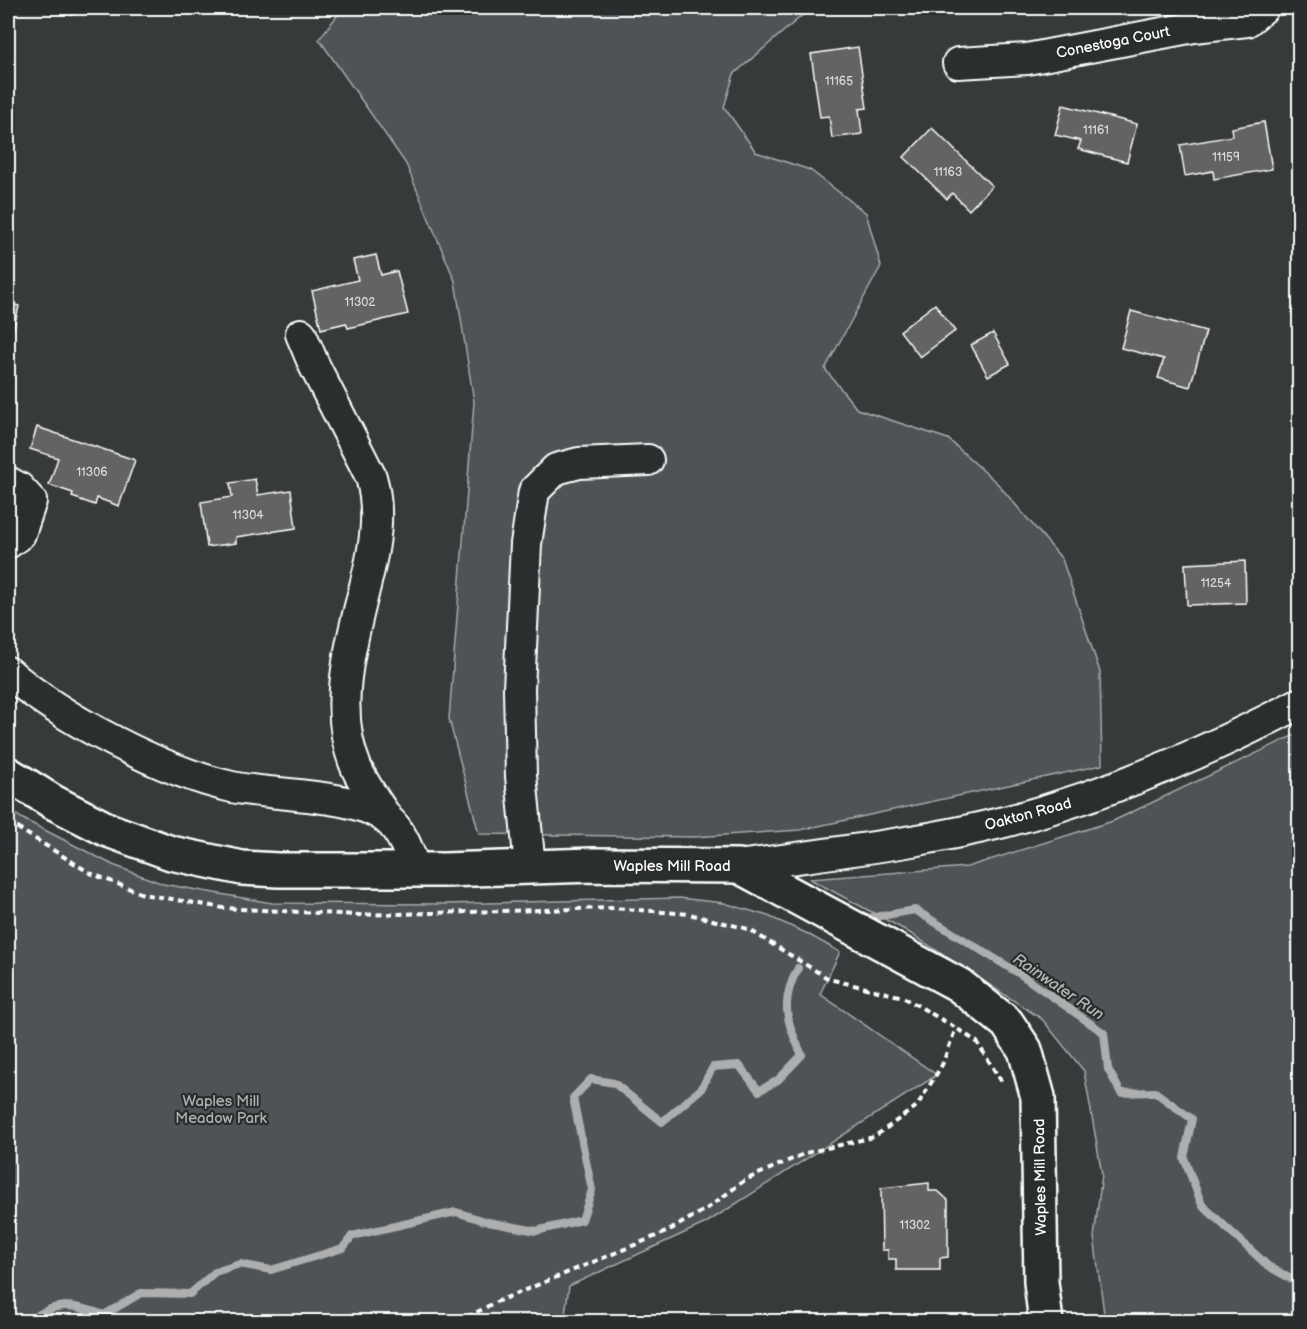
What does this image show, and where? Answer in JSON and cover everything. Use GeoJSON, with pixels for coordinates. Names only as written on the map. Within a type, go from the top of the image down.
{"type":"FeatureCollection","features":[{"type":"Feature","properties":{"kind":"main road","name":"Waples Mill Road"},"geometry":{"type":"LineString","coordinates":[[8,774],[53,802],[108,830],[171,853],[206,862],[278,870],[739,866],[958,985],[1007,1023],[1025,1050],[1038,1097],[1041,1282],[1046,1322]]}},
{"type":"Feature","properties":{"kind":"street","name":"Conestoga Court"},"geometry":{"type":"LineString","coordinates":[[958,63],[1027,58],[1255,14]]}},
{"type":"Feature","properties":{"kind":"street"},"geometry":{"type":"LineString","coordinates":[[301,333],[314,365],[371,477],[375,491],[377,512],[372,557],[350,647],[345,690],[348,740],[356,766],[408,848],[415,870]]}},
{"type":"Feature","properties":{"kind":"street"},"geometry":{"type":"LineString","coordinates":[[530,867],[521,776],[519,689],[526,544],[534,491],[556,469],[579,463],[648,460]]}},
{"type":"Feature","properties":{"kind":"street"},"geometry":{"type":"LineString","coordinates":[[8,482],[19,488],[31,501],[20,534],[8,543]]}},
{"type":"Feature","properties":{"kind":"street"},"geometry":{"type":"LineString","coordinates":[[8,672],[53,705],[170,767],[232,786],[337,800],[387,818]]}},
{"type":"Feature","properties":{"kind":"street","name":"Oakton Road"},"geometry":{"type":"LineString","coordinates":[[739,866],[917,839],[1035,813],[1132,782],[1211,748],[1299,704]]}},
{"type":"Feature","properties":{"kind":"path"},"geometry":{"type":"LineString","coordinates":[[8,822],[90,873],[143,894],[223,908],[358,915],[613,908],[689,914],[748,928],[829,979],[903,996],[956,1028],[977,1042],[1005,1088]]}},
{"type":"Feature","properties":{"kind":"path"},"geometry":{"type":"LineString","coordinates":[[458,1322],[507,1298],[666,1232],[708,1208],[745,1180],[806,1153],[874,1137],[917,1106],[942,1065],[956,1028]]}},
{"type":"Feature","properties":{"kind":"green space"},"geometry":{"type":"Polygon","coordinates":[[[343,8],[805,8],[806,12],[734,74],[724,107],[756,152],[810,170],[866,213],[881,266],[825,369],[857,409],[948,439],[997,483],[1062,559],[1100,672],[1102,765],[800,830],[694,837],[479,834],[449,719],[474,402],[455,281],[406,164],[319,39],[343,8]]]}},
{"type":"Feature","properties":{"kind":"green space"},"geometry":{"type":"Polygon","coordinates":[[[1299,733],[1299,1321],[1105,1321],[1094,1237],[1102,1174],[1084,1071],[1042,1019],[905,930],[810,879],[967,867],[1113,821],[1299,733]]]}},
{"type":"Feature","properties":{"kind":"green space","name":"Waples Mill Meadow Park"},"geometry":{"type":"Polygon","coordinates":[[[8,809],[113,865],[163,884],[272,903],[445,904],[679,898],[724,903],[768,916],[840,952],[820,994],[937,1075],[706,1223],[569,1286],[564,1321],[8,1321],[8,809]]]}},
{"type":"Feature","properties":{"kind":"building"},"geometry":{"type":"Polygon","coordinates":[[[70,8],[104,8],[71,15],[70,8]]]}},
{"type":"Feature","properties":{"kind":"building"},"geometry":{"type":"Polygon","coordinates":[[[858,47],[867,108],[859,109],[862,134],[832,138],[829,116],[820,117],[811,54],[858,47]]]}},
{"type":"Feature","properties":{"kind":"building"},"geometry":{"type":"Polygon","coordinates":[[[8,75],[14,89],[8,92],[8,75]]]}},
{"type":"Feature","properties":{"kind":"building"},"geometry":{"type":"Polygon","coordinates":[[[1063,105],[1137,124],[1127,162],[1078,149],[1081,141],[1055,135],[1063,105]]]}},
{"type":"Feature","properties":{"kind":"building"},"geometry":{"type":"Polygon","coordinates":[[[1264,122],[1272,169],[1214,179],[1213,171],[1185,176],[1180,145],[1233,136],[1232,128],[1264,122]]]}},
{"type":"Feature","properties":{"kind":"building"},"geometry":{"type":"Polygon","coordinates":[[[932,128],[992,186],[969,210],[952,193],[947,199],[904,157],[932,128]]]}},
{"type":"Feature","properties":{"kind":"building"},"geometry":{"type":"Polygon","coordinates":[[[376,255],[381,275],[397,271],[408,314],[348,328],[346,323],[321,329],[312,291],[358,280],[353,260],[376,255]]]}},
{"type":"Feature","properties":{"kind":"building"},"geometry":{"type":"Polygon","coordinates":[[[8,303],[19,306],[11,340],[8,339],[8,303]]]}},
{"type":"Feature","properties":{"kind":"building"},"geometry":{"type":"Polygon","coordinates":[[[935,304],[955,331],[920,357],[900,331],[935,304]]]}},
{"type":"Feature","properties":{"kind":"building"},"geometry":{"type":"Polygon","coordinates":[[[1131,311],[1206,331],[1190,387],[1158,378],[1164,359],[1121,348],[1131,311]]]}},
{"type":"Feature","properties":{"kind":"building"},"geometry":{"type":"Polygon","coordinates":[[[993,333],[1010,364],[988,376],[971,345],[993,333]]]}},
{"type":"Feature","properties":{"kind":"building"},"geometry":{"type":"Polygon","coordinates":[[[37,427],[135,460],[119,506],[97,498],[95,505],[72,497],[73,493],[49,485],[58,458],[30,449],[37,427]]]}},
{"type":"Feature","properties":{"kind":"building"},"geometry":{"type":"Polygon","coordinates":[[[255,479],[258,495],[291,490],[296,528],[236,537],[236,543],[207,547],[201,502],[232,497],[230,483],[255,479]]]}},
{"type":"Feature","properties":{"kind":"building"},"geometry":{"type":"Polygon","coordinates":[[[1245,561],[1246,603],[1187,605],[1185,564],[1245,561]]]}},
{"type":"Feature","properties":{"kind":"building"},"geometry":{"type":"Polygon","coordinates":[[[929,1183],[929,1191],[938,1191],[948,1200],[948,1257],[940,1258],[940,1270],[896,1270],[896,1259],[888,1259],[888,1250],[882,1250],[881,1188],[929,1183]]]}},
{"type":"Feature","properties":{"kind":"waterway","name":"Rainwater Run"},"geometry":{"type":"LineString","coordinates":[[862,915],[869,918],[915,910],[1020,974],[1104,1033],[1108,1069],[1121,1093],[1155,1092],[1192,1119],[1184,1158],[1202,1205],[1268,1266],[1300,1284]]}},
{"type":"Feature","properties":{"kind":"waterway","name":"Rainwater Run"},"geometry":{"type":"LineString","coordinates":[[28,1322],[55,1307],[82,1308],[104,1315],[141,1293],[190,1294],[215,1272],[240,1264],[271,1270],[343,1248],[352,1236],[456,1212],[488,1222],[536,1231],[582,1220],[592,1190],[573,1098],[591,1079],[614,1083],[662,1122],[701,1089],[713,1067],[739,1065],[759,1091],[778,1080],[802,1055],[792,1032],[787,1012],[789,992],[798,968]]}}]}
